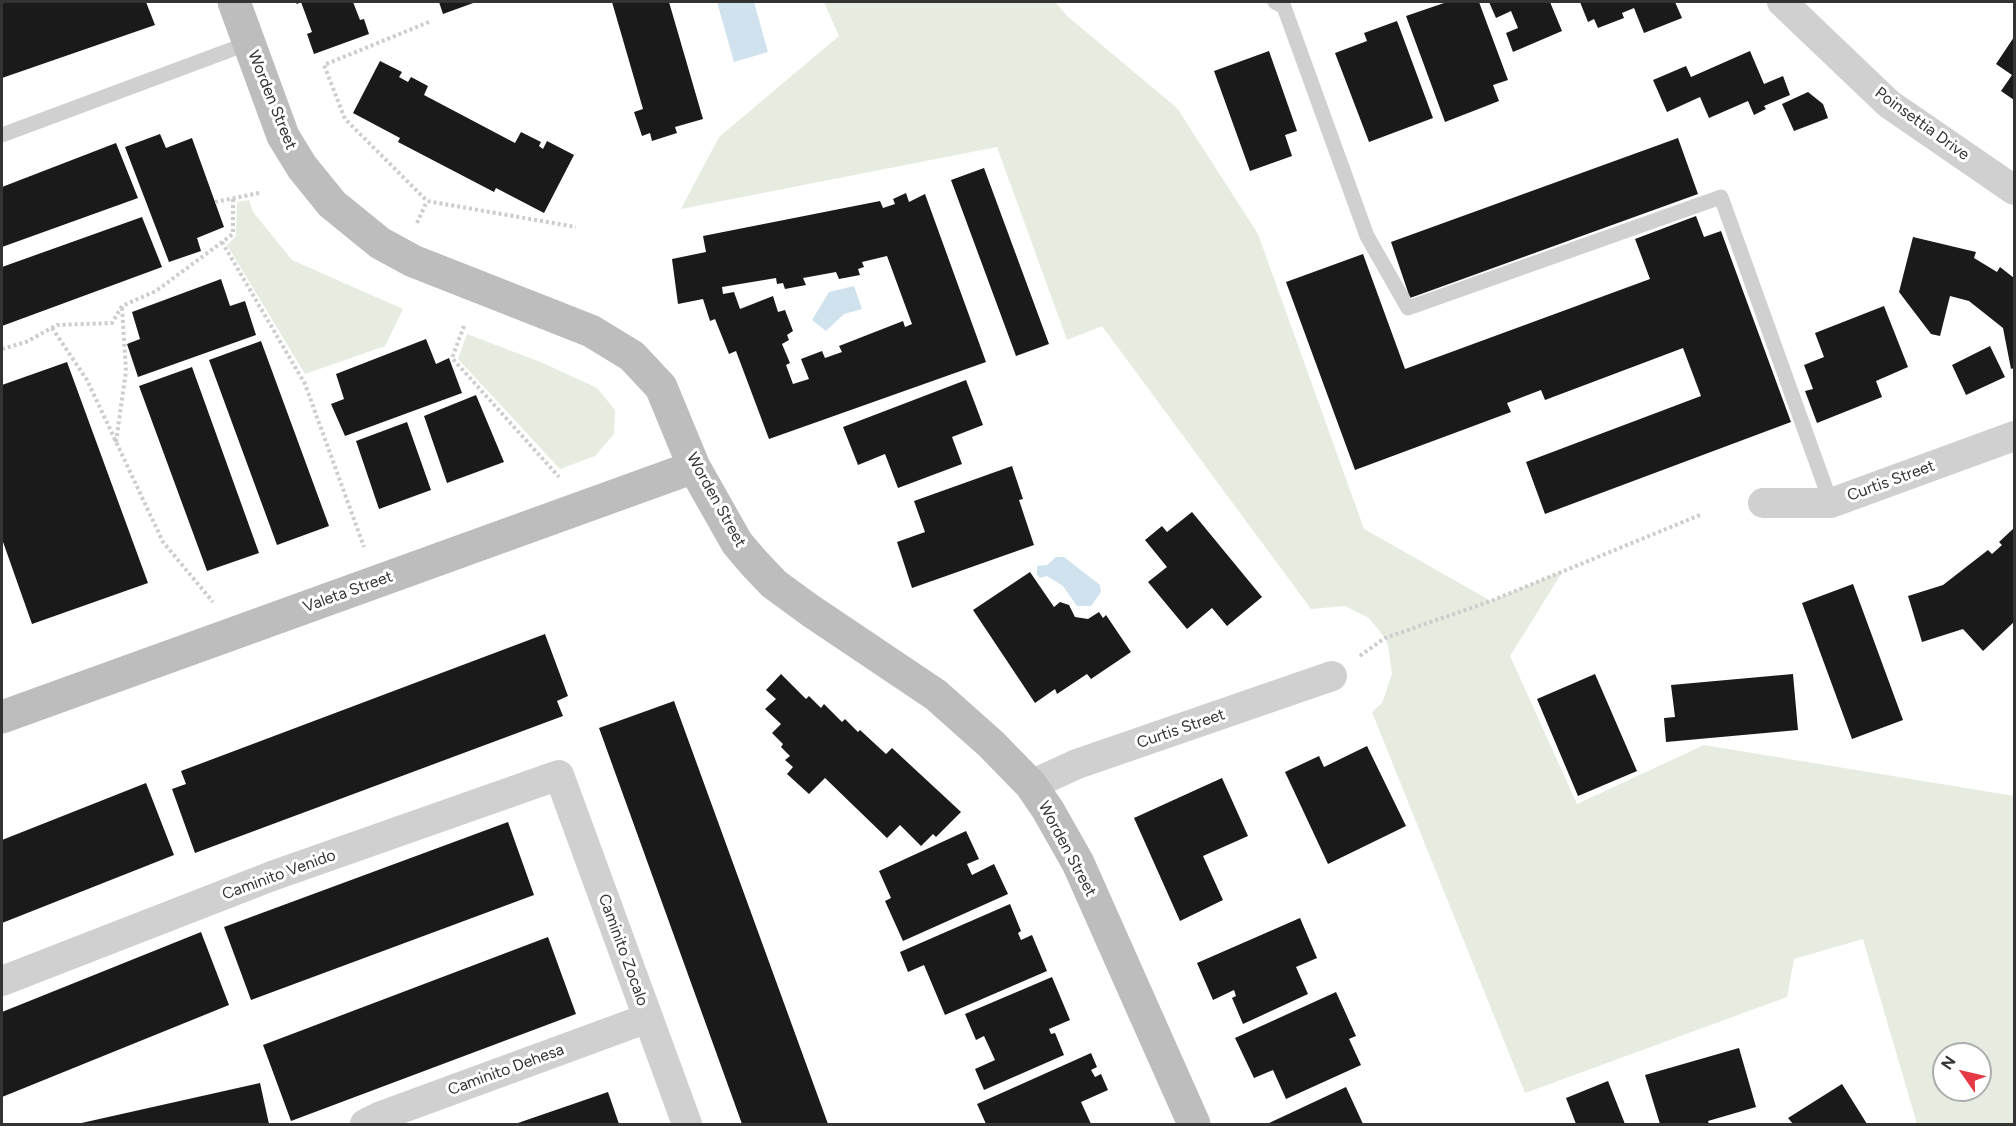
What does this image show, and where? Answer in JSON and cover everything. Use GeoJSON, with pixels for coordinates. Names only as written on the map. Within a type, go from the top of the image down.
{"type":"FeatureCollection","features":[{"type":"Feature","properties":{"kind":"street","name":"Worden Street"},"geometry":{"type":"LineString","coordinates":[[234,2],[283,136],[302,167],[332,204],[380,243],[412,261],[591,331],[617,345],[646,369],[661,387],[694,466],[737,543],[774,584],[936,695],[1031,785],[1078,863],[1194,1125]]}},
{"type":"Feature","properties":{"kind":"street","name":"Poinsettia Drive"},"geometry":{"type":"LineString","coordinates":[[1782,2],[1889,104],[2014,190]]}},
{"type":"Feature","properties":{"kind":"street","name":"Curtis Street"},"geometry":{"type":"LineString","coordinates":[[1763,503],[1831,503],[2014,436]]}},
{"type":"Feature","properties":{"kind":"street","name":"Valeta Street"},"geometry":{"type":"LineString","coordinates":[[2,717],[694,466]]}},
{"type":"Feature","properties":{"kind":"street","name":"Curtis Street"},"geometry":{"type":"LineString","coordinates":[[1031,785],[1077,764],[1332,676]]}},
{"type":"Feature","properties":{"kind":"street","name":"Caminito Venido"},"geometry":{"type":"LineString","coordinates":[[2,981],[272,876],[559,775]]}},
{"type":"Feature","properties":{"kind":"street","name":"Caminito Zocalo"},"geometry":{"type":"LineString","coordinates":[[559,775],[687,1125]]}},
{"type":"Feature","properties":{"kind":"street","name":"Caminito Dehesa"},"geometry":{"type":"LineString","coordinates":[[365,1125],[381,1116],[648,1018]]}},
{"type":"Feature","properties":{"kind":"lane"},"geometry":{"type":"LineString","coordinates":[[1275,2],[1284,7],[1367,236],[1408,308],[1721,198],[1831,503]]}},
{"type":"Feature","properties":{"kind":"lane"},"geometry":{"type":"LineString","coordinates":[[2,135],[249,43]]}},
{"type":"Feature","properties":{"kind":"path"},"geometry":{"type":"LineString","coordinates":[[429,22],[324,65],[345,119],[427,201],[576,227]]}},
{"type":"Feature","properties":{"kind":"path"},"geometry":{"type":"LineString","coordinates":[[215,202],[259,193]]}},
{"type":"Feature","properties":{"kind":"path"},"geometry":{"type":"LineString","coordinates":[[2,349],[26,342],[52,328],[112,324],[122,306],[156,291],[233,234],[233,198]]}},
{"type":"Feature","properties":{"kind":"path"},"geometry":{"type":"LineString","coordinates":[[417,223],[427,201]]}},
{"type":"Feature","properties":{"kind":"path"},"geometry":{"type":"LineString","coordinates":[[222,242],[305,384],[364,547]]}},
{"type":"Feature","properties":{"kind":"path"},"geometry":{"type":"LineString","coordinates":[[116,442],[126,371],[122,306]]}},
{"type":"Feature","properties":{"kind":"path"},"geometry":{"type":"LineString","coordinates":[[464,326],[452,358],[559,477]]}},
{"type":"Feature","properties":{"kind":"path"},"geometry":{"type":"LineString","coordinates":[[52,328],[87,380],[163,542],[213,602]]}},
{"type":"Feature","properties":{"kind":"path"},"geometry":{"type":"LineString","coordinates":[[1332,676],[1385,638],[1491,601],[1700,515]]}},
{"type":"Feature","properties":{"kind":"shaded area"},"geometry":{"type":"Polygon","coordinates":[[[824,2],[1055,2],[1067,16],[1177,108],[1258,234],[1364,529],[1491,601],[1563,571],[1510,656],[1577,804],[1704,745],[2014,796],[2014,1124],[1917,1124],[1863,939],[1794,959],[1787,997],[1525,1093],[1372,712],[1382,703],[1392,674],[1385,638],[1369,618],[1345,606],[1311,609],[1102,326],[1067,340],[997,147],[681,209],[719,137],[839,36],[824,2]]]}},
{"type":"Feature","properties":{"kind":"shaded area"},"geometry":{"type":"Polygon","coordinates":[[[249,200],[253,212],[292,260],[403,309],[385,346],[305,374],[227,245],[236,236],[237,202],[249,200]]]}},
{"type":"Feature","properties":{"kind":"shaded area"},"geometry":{"type":"Polygon","coordinates":[[[467,334],[543,363],[597,388],[615,410],[614,434],[595,456],[560,469],[458,359],[467,334]]]}},
{"type":"Feature","properties":{"kind":"water"},"geometry":{"type":"Polygon","coordinates":[[[717,2],[754,2],[768,52],[734,62],[717,2]]]}},
{"type":"Feature","properties":{"kind":"water"},"geometry":{"type":"Polygon","coordinates":[[[854,286],[862,309],[844,314],[826,331],[812,320],[829,292],[854,286]]]}},
{"type":"Feature","properties":{"kind":"water"},"geometry":{"type":"Polygon","coordinates":[[[1056,557],[1064,557],[1100,585],[1101,592],[1091,606],[1077,606],[1063,586],[1047,576],[1040,578],[1037,575],[1037,566],[1047,565],[1056,557]]]}},
{"type":"Feature","properties":{"kind":"building"},"geometry":{"type":"Polygon","coordinates":[[[2,2],[146,2],[155,25],[2,78],[2,2]]]}},
{"type":"Feature","properties":{"kind":"building"},"geometry":{"type":"Polygon","coordinates":[[[301,2],[353,2],[360,20],[364,19],[369,34],[314,54],[307,34],[312,32],[301,2]]]}},
{"type":"Feature","properties":{"kind":"building"},"geometry":{"type":"Polygon","coordinates":[[[439,2],[476,2],[443,14],[439,2]]]}},
{"type":"Feature","properties":{"kind":"building"},"geometry":{"type":"Polygon","coordinates":[[[612,2],[669,2],[703,119],[675,127],[677,133],[652,141],[650,133],[642,136],[634,112],[643,109],[612,2]]]}},
{"type":"Feature","properties":{"kind":"building"},"geometry":{"type":"Polygon","coordinates":[[[1447,2],[1479,2],[1508,80],[1493,85],[1499,101],[1445,122],[1406,16],[1447,2]]]}},
{"type":"Feature","properties":{"kind":"building"},"geometry":{"type":"Polygon","coordinates":[[[1489,2],[1550,2],[1562,31],[1513,52],[1506,33],[1518,28],[1511,11],[1496,18],[1489,2]]]}},
{"type":"Feature","properties":{"kind":"building"},"geometry":{"type":"Polygon","coordinates":[[[1580,2],[1675,2],[1682,18],[1644,33],[1634,8],[1622,13],[1624,18],[1598,28],[1594,19],[1588,22],[1580,2]]]}},
{"type":"Feature","properties":{"kind":"building"},"geometry":{"type":"Polygon","coordinates":[[[1397,21],[1433,118],[1369,142],[1335,53],[1367,41],[1364,33],[1397,21]]]}},
{"type":"Feature","properties":{"kind":"building"},"geometry":{"type":"Polygon","coordinates":[[[2014,37],[2014,100],[2001,91],[2012,75],[1996,64],[2014,37]]]}},
{"type":"Feature","properties":{"kind":"building"},"geometry":{"type":"Polygon","coordinates":[[[1269,51],[1297,131],[1285,135],[1292,156],[1250,171],[1214,71],[1269,51]]]}},
{"type":"Feature","properties":{"kind":"building"},"geometry":{"type":"Polygon","coordinates":[[[1750,51],[1764,84],[1783,76],[1790,95],[1764,106],[1766,109],[1754,115],[1748,101],[1709,118],[1700,97],[1667,112],[1653,80],[1686,66],[1691,77],[1750,51]]]}},
{"type":"Feature","properties":{"kind":"building"},"geometry":{"type":"Polygon","coordinates":[[[380,61],[402,72],[399,77],[408,82],[411,77],[428,86],[424,95],[515,143],[521,132],[541,142],[539,146],[543,149],[547,141],[574,155],[544,213],[496,188],[494,192],[398,142],[400,138],[353,113],[380,61]]]}},
{"type":"Feature","properties":{"kind":"building"},"geometry":{"type":"Polygon","coordinates":[[[1808,92],[1823,104],[1828,118],[1794,131],[1782,104],[1808,92]]]}},
{"type":"Feature","properties":{"kind":"building"},"geometry":{"type":"Polygon","coordinates":[[[160,134],[166,148],[192,138],[224,227],[197,238],[201,251],[169,262],[125,147],[160,134]]]}},
{"type":"Feature","properties":{"kind":"building"},"geometry":{"type":"Polygon","coordinates":[[[1678,138],[1698,194],[1410,298],[1391,242],[1678,138]]]}},
{"type":"Feature","properties":{"kind":"building"},"geometry":{"type":"Polygon","coordinates":[[[116,143],[138,198],[2,247],[2,187],[116,143]]]}},
{"type":"Feature","properties":{"kind":"building"},"geometry":{"type":"Polygon","coordinates":[[[984,168],[1049,344],[1016,356],[951,180],[984,168]]]}},
{"type":"Feature","properties":{"kind":"building"},"geometry":{"type":"Polygon","coordinates":[[[906,193],[909,202],[925,194],[986,362],[769,439],[736,351],[729,354],[715,319],[710,321],[703,299],[678,304],[672,259],[706,252],[703,236],[880,201],[883,208],[895,204],[893,199],[906,193]],[[887,256],[862,262],[864,267],[858,269],[860,275],[839,279],[836,272],[803,278],[806,285],[785,289],[783,283],[777,284],[776,278],[722,287],[723,294],[734,292],[740,309],[773,296],[778,312],[785,310],[793,331],[787,335],[789,340],[782,344],[790,363],[786,365],[793,384],[809,379],[801,359],[822,351],[825,358],[842,352],[839,346],[903,321],[905,327],[912,324],[887,256]]]}},
{"type":"Feature","properties":{"kind":"building"},"geometry":{"type":"Polygon","coordinates":[[[1696,216],[1704,237],[1721,231],[1791,422],[1545,514],[1526,462],[1701,396],[1683,348],[1545,400],[1541,390],[1507,403],[1511,412],[1355,470],[1286,282],[1363,254],[1405,369],[1650,279],[1635,239],[1696,216]]]}},
{"type":"Feature","properties":{"kind":"building"},"geometry":{"type":"Polygon","coordinates":[[[142,217],[162,267],[2,326],[2,267],[142,217]]]}},
{"type":"Feature","properties":{"kind":"building"},"geometry":{"type":"Polygon","coordinates":[[[1913,237],[1976,252],[1974,258],[1997,272],[2000,267],[2014,278],[2014,368],[2011,369],[2003,328],[1969,301],[1950,296],[1940,336],[1931,334],[1899,292],[1913,237]]]}},
{"type":"Feature","properties":{"kind":"building"},"geometry":{"type":"Polygon","coordinates":[[[221,279],[230,306],[245,301],[256,335],[138,377],[127,344],[140,339],[132,312],[221,279]]]}},
{"type":"Feature","properties":{"kind":"building"},"geometry":{"type":"Polygon","coordinates":[[[1884,306],[1908,367],[1876,381],[1882,397],[1817,423],[1805,391],[1813,389],[1804,365],[1824,357],[1815,333],[1884,306]]]}},
{"type":"Feature","properties":{"kind":"building"},"geometry":{"type":"Polygon","coordinates":[[[426,339],[436,364],[449,358],[462,393],[345,436],[331,404],[344,399],[336,374],[426,339]]]}},
{"type":"Feature","properties":{"kind":"building"},"geometry":{"type":"Polygon","coordinates":[[[261,341],[329,526],[277,545],[209,360],[261,341]]]}},
{"type":"Feature","properties":{"kind":"building"},"geometry":{"type":"Polygon","coordinates":[[[1990,346],[2005,377],[1966,395],[1952,365],[1990,346]]]}},
{"type":"Feature","properties":{"kind":"building"},"geometry":{"type":"Polygon","coordinates":[[[67,362],[148,583],[32,624],[2,539],[2,385],[67,362]]]}},
{"type":"Feature","properties":{"kind":"building"},"geometry":{"type":"Polygon","coordinates":[[[192,367],[259,553],[207,571],[139,386],[192,367]]]}},
{"type":"Feature","properties":{"kind":"building"},"geometry":{"type":"Polygon","coordinates":[[[966,380],[983,425],[952,437],[962,464],[898,488],[885,454],[858,465],[843,427],[966,380]]]}},
{"type":"Feature","properties":{"kind":"building"},"geometry":{"type":"Polygon","coordinates":[[[476,395],[504,462],[447,483],[424,416],[476,395]]]}},
{"type":"Feature","properties":{"kind":"building"},"geometry":{"type":"Polygon","coordinates":[[[407,422],[431,490],[379,509],[356,441],[407,422]]]}},
{"type":"Feature","properties":{"kind":"building"},"geometry":{"type":"Polygon","coordinates":[[[1012,466],[1023,499],[1019,500],[1034,545],[912,588],[897,542],[925,532],[914,501],[1012,466]]]}},
{"type":"Feature","properties":{"kind":"building"},"geometry":{"type":"Polygon","coordinates":[[[1192,512],[1262,597],[1227,626],[1212,608],[1187,629],[1148,582],[1167,567],[1145,540],[1162,526],[1167,532],[1192,512]]]}},
{"type":"Feature","properties":{"kind":"building"},"geometry":{"type":"Polygon","coordinates":[[[2014,528],[2014,622],[1983,651],[1963,629],[1922,642],[1908,596],[1943,585],[1988,550],[1992,554],[2002,545],[1999,542],[2014,528]]]}},
{"type":"Feature","properties":{"kind":"building"},"geometry":{"type":"Polygon","coordinates":[[[1030,572],[1054,607],[1060,602],[1069,605],[1075,617],[1088,619],[1099,612],[1103,618],[1106,615],[1131,652],[1091,679],[1087,674],[1057,694],[1055,689],[1035,703],[973,610],[1030,572]]]}},
{"type":"Feature","properties":{"kind":"building"},"geometry":{"type":"Polygon","coordinates":[[[1853,584],[1903,720],[1852,739],[1802,603],[1853,584]]]}},
{"type":"Feature","properties":{"kind":"building"},"geometry":{"type":"Polygon","coordinates":[[[545,634],[568,696],[557,701],[563,716],[195,853],[172,789],[186,784],[181,771],[545,634]]]}},
{"type":"Feature","properties":{"kind":"building"},"geometry":{"type":"Polygon","coordinates":[[[781,674],[806,699],[809,696],[821,708],[824,704],[842,722],[845,719],[886,754],[892,748],[961,812],[936,837],[933,834],[921,846],[900,825],[887,838],[825,778],[809,794],[787,774],[793,767],[785,760],[790,756],[781,747],[783,744],[772,733],[781,724],[765,709],[776,699],[766,690],[781,674]]]}},
{"type":"Feature","properties":{"kind":"building"},"geometry":{"type":"Polygon","coordinates":[[[1595,674],[1637,771],[1578,796],[1537,699],[1595,674]]]}},
{"type":"Feature","properties":{"kind":"building"},"geometry":{"type":"Polygon","coordinates":[[[1793,674],[1798,730],[1666,742],[1664,718],[1675,717],[1671,685],[1793,674]]]}},
{"type":"Feature","properties":{"kind":"building"},"geometry":{"type":"Polygon","coordinates":[[[674,701],[828,1124],[742,1124],[599,728],[674,701]]]}},
{"type":"Feature","properties":{"kind":"building"},"geometry":{"type":"Polygon","coordinates":[[[1367,746],[1406,826],[1328,864],[1285,772],[1319,756],[1324,767],[1367,746]]]}},
{"type":"Feature","properties":{"kind":"building"},"geometry":{"type":"Polygon","coordinates":[[[1222,778],[1248,836],[1203,856],[1223,900],[1180,921],[1134,818],[1222,778]]]}},
{"type":"Feature","properties":{"kind":"building"},"geometry":{"type":"Polygon","coordinates":[[[146,783],[174,855],[2,923],[2,840],[146,783]]]}},
{"type":"Feature","properties":{"kind":"building"},"geometry":{"type":"Polygon","coordinates":[[[508,822],[534,895],[251,1000],[224,927],[508,822]]]}},
{"type":"Feature","properties":{"kind":"building"},"geometry":{"type":"Polygon","coordinates":[[[966,831],[979,859],[967,864],[972,875],[994,864],[1008,894],[903,941],[885,901],[891,898],[879,871],[966,831]]]}},
{"type":"Feature","properties":{"kind":"building"},"geometry":{"type":"Polygon","coordinates":[[[1010,904],[1021,931],[1018,933],[1021,940],[1032,935],[1047,971],[945,1015],[924,965],[908,972],[900,952],[1010,904]]]}},
{"type":"Feature","properties":{"kind":"building"},"geometry":{"type":"Polygon","coordinates":[[[1300,918],[1317,958],[1296,967],[1308,994],[1243,1024],[1232,998],[1236,996],[1234,990],[1213,1000],[1197,963],[1300,918]]]}},
{"type":"Feature","properties":{"kind":"building"},"geometry":{"type":"Polygon","coordinates":[[[201,932],[229,1005],[2,1097],[2,1012],[201,932]]]}},
{"type":"Feature","properties":{"kind":"building"},"geometry":{"type":"Polygon","coordinates":[[[548,937],[576,1014],[291,1121],[263,1045],[548,937]]]}},
{"type":"Feature","properties":{"kind":"building"},"geometry":{"type":"Polygon","coordinates":[[[1052,977],[1070,1020],[1049,1029],[1051,1034],[1055,1033],[1064,1055],[984,1090],[975,1069],[995,1060],[984,1036],[976,1040],[965,1014],[1052,977]]]}},
{"type":"Feature","properties":{"kind":"building"},"geometry":{"type":"Polygon","coordinates":[[[1336,992],[1356,1036],[1349,1039],[1361,1065],[1286,1099],[1273,1070],[1254,1078],[1235,1038],[1336,992]]]}},
{"type":"Feature","properties":{"kind":"building"},"geometry":{"type":"Polygon","coordinates":[[[1739,1048],[1756,1107],[1708,1121],[1709,1124],[1660,1124],[1645,1075],[1739,1048]]]}},
{"type":"Feature","properties":{"kind":"building"},"geometry":{"type":"Polygon","coordinates":[[[1091,1053],[1097,1067],[1091,1070],[1095,1077],[1101,1074],[1108,1090],[1081,1102],[1091,1124],[986,1124],[977,1104],[1091,1053]]]}},
{"type":"Feature","properties":{"kind":"building"},"geometry":{"type":"Polygon","coordinates":[[[1608,1081],[1625,1124],[1576,1124],[1566,1098],[1608,1081]]]}},
{"type":"Feature","properties":{"kind":"building"},"geometry":{"type":"Polygon","coordinates":[[[260,1083],[269,1124],[77,1124],[260,1083]]]}},
{"type":"Feature","properties":{"kind":"building"},"geometry":{"type":"Polygon","coordinates":[[[1842,1084],[1867,1124],[1793,1124],[1788,1118],[1842,1084]]]}},
{"type":"Feature","properties":{"kind":"building"},"geometry":{"type":"Polygon","coordinates":[[[1346,1087],[1363,1124],[1267,1124],[1346,1087]]]}},
{"type":"Feature","properties":{"kind":"building"},"geometry":{"type":"Polygon","coordinates":[[[608,1092],[619,1124],[515,1124],[608,1092]]]}}]}
